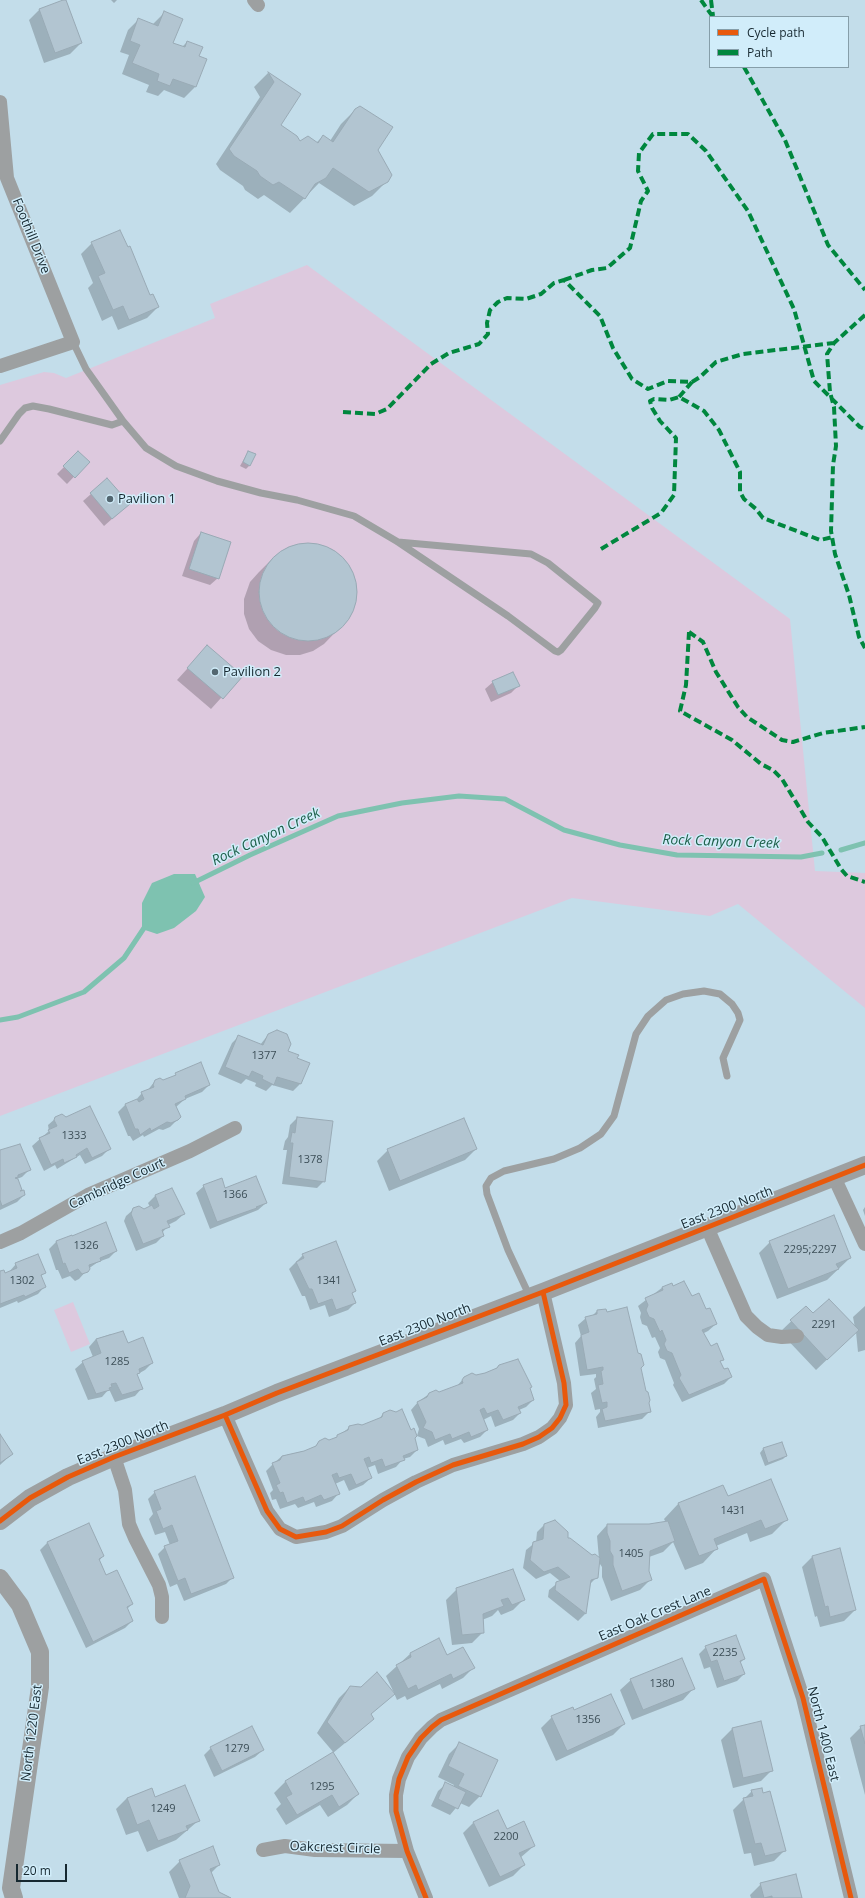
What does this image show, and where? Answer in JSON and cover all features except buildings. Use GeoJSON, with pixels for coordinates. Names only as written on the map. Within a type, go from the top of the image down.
{"type":"FeatureCollection","features":[{"type":"Feature","properties":{"kind":"street","name":"Foothill Drive"},"geometry":{"type":"LineString","coordinates":[[0,102],[7,178],[73,342]]}},
{"type":"Feature","properties":{"kind":"street"},"geometry":{"type":"LineString","coordinates":[[0,366],[73,342]]}},
{"type":"Feature","properties":{"kind":"street","name":"Cambridge Court"},"geometry":{"type":"LineString","coordinates":[[0,1242],[21,1233],[88,1195],[190,1150],[235,1128]]}},
{"type":"Feature","properties":{"kind":"street","name":"East 2300 North"},"geometry":{"type":"LineString","coordinates":[[0,1520],[30,1498],[68,1477],[114,1458],[285,1390],[536,1295],[865,1165]]}},
{"type":"Feature","properties":{"kind":"street"},"geometry":{"type":"LineString","coordinates":[[834,1177],[865,1244]]}},
{"type":"Feature","properties":{"kind":"street"},"geometry":{"type":"LineString","coordinates":[[707,1227],[746,1316],[768,1335],[782,1337],[797,1336]]}},
{"type":"Feature","properties":{"kind":"street"},"geometry":{"type":"LineString","coordinates":[[225,1415],[267,1511],[280,1529],[296,1537],[336,1528],[428,1476],[453,1465],[523,1444],[539,1437],[552,1428],[560,1418],[566,1405],[564,1383],[536,1295]]}},
{"type":"Feature","properties":{"kind":"street"},"geometry":{"type":"LineString","coordinates":[[114,1458],[125,1490],[129,1524],[159,1585],[162,1597],[162,1617]]}},
{"type":"Feature","properties":{"kind":"street","name":"North 1220 East"},"geometry":{"type":"LineString","coordinates":[[0,1578],[20,1605],[40,1652],[40,1687],[12,1895]]}},
{"type":"Feature","properties":{"kind":"street","name":"East Oak Crest Lane"},"geometry":{"type":"LineString","coordinates":[[426,1898],[407,1850],[396,1810],[396,1795],[399,1779],[408,1757],[421,1738],[442,1720],[764,1579]]}},
{"type":"Feature","properties":{"kind":"street","name":"North 1400 East"},"geometry":{"type":"LineString","coordinates":[[764,1579],[804,1698],[851,1898]]}},
{"type":"Feature","properties":{"kind":"street","name":"Oakcrest Circle"},"geometry":{"type":"LineString","coordinates":[[263,1850],[285,1846],[315,1850],[407,1850]]}},
{"type":"Feature","properties":{"kind":"lane"},"geometry":{"type":"LineString","coordinates":[[73,342],[86,369],[123,421],[146,448],[176,466],[217,481],[261,493],[297,500],[354,516],[398,542],[508,616],[558,652],[598,603],[548,563],[531,554],[398,542]]}},
{"type":"Feature","properties":{"kind":"lane"},"geometry":{"type":"LineString","coordinates":[[0,441],[19,414],[26,408],[33,406],[112,425],[123,421]]}},
{"type":"Feature","properties":{"kind":"lane"},"geometry":{"type":"LineString","coordinates":[[536,1295],[508,1250],[487,1194],[486,1186],[491,1178],[504,1171],[554,1159],[580,1148],[601,1134],[614,1116],[636,1034],[648,1016],[666,1000],[683,994],[704,990],[720,994],[732,1004],[738,1013],[740,1020],[724,1058],[727,1076]]}},
{"type":"Feature","properties":{"kind":"shaded area"},"geometry":{"type":"Polygon","coordinates":[[[307,265],[790,619],[815,871],[865,873],[865,1008],[738,904],[710,916],[572,898],[0,1116],[0,385],[44,372],[54,373],[66,378],[215,318],[210,304],[307,265]]]}},
{"type":"Feature","properties":{"kind":"shaded area"},"geometry":{"type":"Polygon","coordinates":[[[174,874],[195,874],[205,897],[196,911],[174,928],[157,934],[142,929],[142,903],[152,883],[174,874]]]}},
{"type":"Feature","properties":{"kind":"shaded area"},"geometry":{"type":"Polygon","coordinates":[[[73,1302],[90,1344],[71,1352],[54,1310],[73,1302]]]}},
{"type":"Feature","properties":{"kind":"waterway","name":"Rock Canyon Creek"},"geometry":{"type":"LineString","coordinates":[[193,883],[250,855],[338,816],[402,803],[459,796],[505,799],[564,830],[620,845],[677,855],[801,857],[822,853]]}},
{"type":"Feature","properties":{"kind":"waterway","name":"Rock Canyon Creek"},"geometry":{"type":"LineString","coordinates":[[841,850],[865,843]]}},
{"type":"Feature","properties":{"kind":"waterway","name":"Rock Canyon Creek"},"geometry":{"type":"LineString","coordinates":[[0,1020],[18,1017],[84,992],[124,958],[146,925]]}},
{"type":"Feature","properties":{"kind":"marked path"},"geometry":{"type":"LineString","coordinates":[[701,0],[712,16]]}},
{"type":"Feature","properties":{"kind":"marked path"},"geometry":{"type":"LineString","coordinates":[[711,0],[713,16]]}},
{"type":"Feature","properties":{"kind":"marked path"},"geometry":{"type":"LineString","coordinates":[[745,68],[785,140],[828,245],[865,290]]}},
{"type":"Feature","properties":{"kind":"marked path"},"geometry":{"type":"LineString","coordinates":[[564,280],[592,270],[607,268],[630,248],[641,201],[648,191],[638,171],[639,153],[653,134],[688,134],[706,151],[748,211],[794,309],[814,381],[860,427],[865,429]]}},
{"type":"Feature","properties":{"kind":"marked path"},"geometry":{"type":"LineString","coordinates":[[343,412],[375,414],[387,409],[431,364],[449,353],[479,344],[488,334],[487,323],[490,310],[498,302],[507,298],[526,299],[541,294],[554,283],[564,280],[600,316],[613,348],[632,379],[648,389],[668,381],[692,382],[700,377],[716,362],[743,354],[834,343]]}},
{"type":"Feature","properties":{"kind":"marked path"},"geometry":{"type":"LineString","coordinates":[[865,315],[834,343],[827,354],[830,392],[834,407],[836,446],[833,465],[831,531],[835,554],[849,595],[859,637],[865,648]]}},
{"type":"Feature","properties":{"kind":"marked path"},"geometry":{"type":"LineString","coordinates":[[679,397],[692,382]]}},
{"type":"Feature","properties":{"kind":"marked path"},"geometry":{"type":"LineString","coordinates":[[601,549],[661,513],[674,495],[676,438],[660,421],[652,408],[650,401],[654,399],[669,400],[679,397],[704,411],[719,430],[740,472],[740,492],[744,499],[756,509],[763,518],[820,540],[833,537]]}},
{"type":"Feature","properties":{"kind":"marked path"},"geometry":{"type":"LineString","coordinates":[[689,632],[686,685],[680,711],[732,740],[761,764],[773,770],[782,779],[808,822],[822,837],[841,869],[847,876],[865,882]]}},
{"type":"Feature","properties":{"kind":"marked path"},"geometry":{"type":"LineString","coordinates":[[689,632],[703,642],[716,672],[738,707],[747,717],[782,740],[793,742],[823,733],[865,727]]}},
{"type":"Feature","properties":{"kind":"cycle path"},"geometry":{"type":"LineString","coordinates":[[0,1521],[30,1498],[68,1477],[114,1457],[225,1415],[277,1393],[543,1292],[865,1165]]}},
{"type":"Feature","properties":{"kind":"cycle path"},"geometry":{"type":"LineString","coordinates":[[225,1415],[267,1511],[280,1529],[296,1537],[326,1532],[342,1526],[383,1500],[416,1482],[453,1465],[523,1444],[539,1437],[552,1428],[560,1418],[566,1405],[564,1383],[543,1292]]}},
{"type":"Feature","properties":{"kind":"cycle path"},"geometry":{"type":"LineString","coordinates":[[426,1898],[407,1851],[396,1811],[396,1795],[399,1779],[408,1757],[421,1738],[432,1727],[441,1720],[764,1579],[803,1698],[851,1898]]}},
{"type":"Feature","properties":{"kind":"place","name":"Pavilion 1"},"geometry":{"type":"Point","coordinates":[110,499]}},
{"type":"Feature","properties":{"kind":"place","name":"Pavilion 2"},"geometry":{"type":"Point","coordinates":[215,672]}}]}
